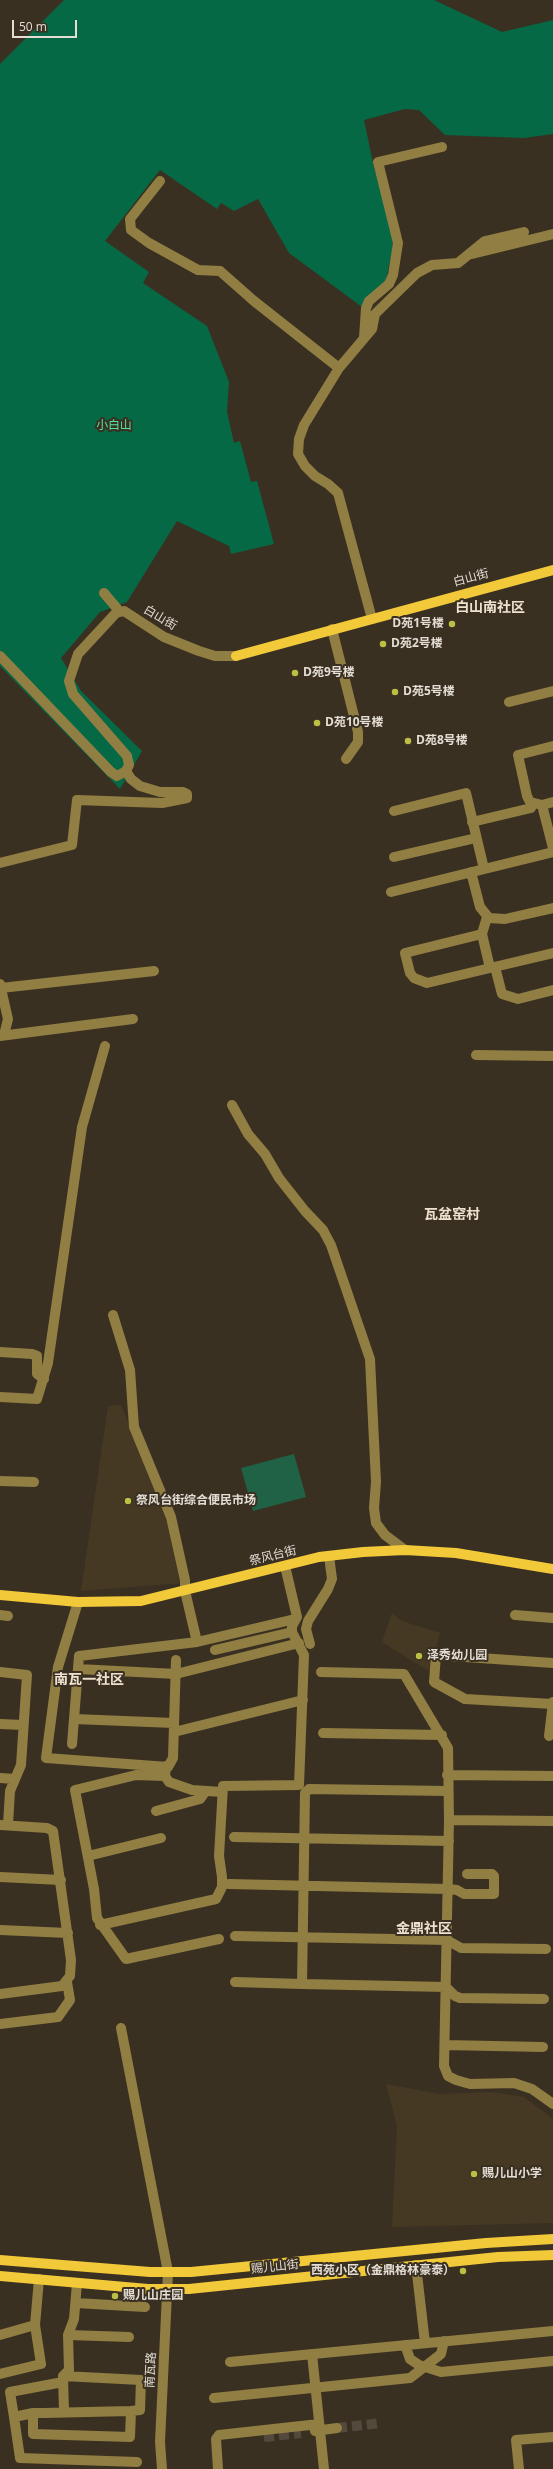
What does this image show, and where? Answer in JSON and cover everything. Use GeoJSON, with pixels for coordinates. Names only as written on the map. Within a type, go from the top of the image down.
{"type":"FeatureCollection","features":[{"type":"Feature","properties":{"kind":"main road","name":"白山街"},"geometry":{"type":"LineString","coordinates":[[236,656],[553,570]]}},
{"type":"Feature","properties":{"kind":"main road","name":"祭风台街"},"geometry":{"type":"LineString","coordinates":[[0,1595],[78,1602],[141,1601],[329,1556],[405,1550],[456,1553],[553,1569]]}},
{"type":"Feature","properties":{"kind":"main road","name":"赐儿山街"},"geometry":{"type":"LineString","coordinates":[[0,2260],[168,2272],[191,2272],[493,2242],[553,2239]]}},
{"type":"Feature","properties":{"kind":"main road","name":"赐儿山街"},"geometry":{"type":"LineString","coordinates":[[0,2276],[167,2289],[189,2289],[498,2257],[553,2255]]}},
{"type":"Feature","properties":{"kind":"street"},"geometry":{"type":"LineString","coordinates":[[364,338],[366,308],[369,301],[389,284],[393,275],[398,243],[378,162],[442,146]]}},
{"type":"Feature","properties":{"kind":"street"},"geometry":{"type":"LineString","coordinates":[[160,181],[130,219],[131,230],[198,270],[220,270],[254,301],[338,368]]}},
{"type":"Feature","properties":{"kind":"street"},"geometry":{"type":"LineString","coordinates":[[372,619],[338,493],[328,484],[315,476],[305,466],[298,454],[299,439],[304,425],[338,368],[372,329],[375,314],[417,273],[432,265],[458,263],[470,255],[485,241],[524,232]]}},
{"type":"Feature","properties":{"kind":"street"},"geometry":{"type":"LineString","coordinates":[[470,255],[553,234]]}},
{"type":"Feature","properties":{"kind":"street"},"geometry":{"type":"LineString","coordinates":[[0,656],[111,772],[117,776],[126,771],[129,765],[127,756],[73,694],[69,681],[78,654],[116,613],[120,612],[104,593]]}},
{"type":"Feature","properties":{"kind":"street","name":"白山街"},"geometry":{"type":"LineString","coordinates":[[120,612],[124,611],[164,637],[199,651],[215,656],[236,656]]}},
{"type":"Feature","properties":{"kind":"street"},"geometry":{"type":"LineString","coordinates":[[332,629],[358,732],[358,742],[346,759]]}},
{"type":"Feature","properties":{"kind":"street"},"geometry":{"type":"LineString","coordinates":[[509,702],[553,690]]}},
{"type":"Feature","properties":{"kind":"street"},"geometry":{"type":"LineString","coordinates":[[553,746],[518,755],[527,796],[538,804],[553,848]]}},
{"type":"Feature","properties":{"kind":"street"},"geometry":{"type":"LineString","coordinates":[[0,864],[72,845],[77,800],[162,803],[187,798],[187,794],[183,792],[160,792],[140,786],[131,779],[126,771]]}},
{"type":"Feature","properties":{"kind":"street"},"geometry":{"type":"LineString","coordinates":[[394,810],[466,792],[484,869]]}},
{"type":"Feature","properties":{"kind":"street"},"geometry":{"type":"LineString","coordinates":[[472,822],[531,808],[538,804],[553,802]]}},
{"type":"Feature","properties":{"kind":"street"},"geometry":{"type":"LineString","coordinates":[[394,857],[476,838]]}},
{"type":"Feature","properties":{"kind":"street"},"geometry":{"type":"LineString","coordinates":[[391,892],[553,852]]}},
{"type":"Feature","properties":{"kind":"street"},"geometry":{"type":"LineString","coordinates":[[470,872],[480,906],[487,917],[482,934],[502,994],[518,999],[553,990]]}},
{"type":"Feature","properties":{"kind":"street"},"geometry":{"type":"LineString","coordinates":[[487,917],[505,919],[553,908]]}},
{"type":"Feature","properties":{"kind":"street"},"geometry":{"type":"LineString","coordinates":[[482,934],[405,953],[410,974],[414,978],[428,983],[553,953]]}},
{"type":"Feature","properties":{"kind":"street"},"geometry":{"type":"LineString","coordinates":[[133,1019],[2,1036],[8,1019],[1,986],[154,971]]}},
{"type":"Feature","properties":{"kind":"street"},"geometry":{"type":"LineString","coordinates":[[0,1397],[37,1399],[44,1379],[48,1363],[82,1127],[106,1046]]}},
{"type":"Feature","properties":{"kind":"street"},"geometry":{"type":"LineString","coordinates":[[476,1055],[553,1056]]}},
{"type":"Feature","properties":{"kind":"street"},"geometry":{"type":"LineString","coordinates":[[232,1104],[248,1134],[265,1154],[279,1178],[305,1211],[323,1230],[330,1245],[370,1358],[376,1482],[374,1508],[376,1523],[385,1535],[405,1550]]}},
{"type":"Feature","properties":{"kind":"street"},"geometry":{"type":"LineString","coordinates":[[113,1315],[130,1370],[134,1427],[172,1517],[185,1580],[185,1591],[197,1642]]}},
{"type":"Feature","properties":{"kind":"street"},"geometry":{"type":"LineString","coordinates":[[0,1352],[32,1354],[37,1356],[37,1374],[44,1379]]}},
{"type":"Feature","properties":{"kind":"street"},"geometry":{"type":"LineString","coordinates":[[0,1481],[34,1482]]}},
{"type":"Feature","properties":{"kind":"street"},"geometry":{"type":"LineString","coordinates":[[310,1644],[306,1630],[308,1620],[328,1589],[332,1579],[329,1556]]}},
{"type":"Feature","properties":{"kind":"street"},"geometry":{"type":"LineString","coordinates":[[100,1925],[216,1899],[222,1877],[219,1856],[223,1786],[299,1785],[304,1655],[292,1632],[295,1619],[297,1617],[285,1566]]}},
{"type":"Feature","properties":{"kind":"street"},"geometry":{"type":"LineString","coordinates":[[78,1602],[58,1667],[46,1758],[165,1771]]}},
{"type":"Feature","properties":{"kind":"street"},"geometry":{"type":"LineString","coordinates":[[515,1615],[553,1618]]}},
{"type":"Feature","properties":{"kind":"street"},"geometry":{"type":"LineString","coordinates":[[72,1744],[79,1656],[197,1642],[295,1619]]}},
{"type":"Feature","properties":{"kind":"street"},"geometry":{"type":"LineString","coordinates":[[216,1650],[292,1632]]}},
{"type":"Feature","properties":{"kind":"street"},"geometry":{"type":"LineString","coordinates":[[78,1669],[176,1674],[299,1643]]}},
{"type":"Feature","properties":{"kind":"street"},"geometry":{"type":"LineString","coordinates":[[549,1736],[553,1704],[464,1699],[434,1682],[436,1655],[553,1663]]}},
{"type":"Feature","properties":{"kind":"street"},"geometry":{"type":"LineString","coordinates":[[176,1660],[173,1758],[165,1771],[75,1790],[94,1889],[96,1914],[100,1925],[126,1959],[219,1939]]}},
{"type":"Feature","properties":{"kind":"street"},"geometry":{"type":"LineString","coordinates":[[0,1672],[27,1675],[20,1765],[10,1791],[4,1825],[47,1828],[52,1832],[61,1880],[71,1960],[67,1982],[71,1998],[58,2017],[0,2024]]}},
{"type":"Feature","properties":{"kind":"street"},"geometry":{"type":"LineString","coordinates":[[321,1672],[404,1674],[442,1735],[448,1748],[447,1791],[449,1841],[444,2066],[448,2076],[470,2084],[514,2083],[532,2089],[553,2104]]}},
{"type":"Feature","properties":{"kind":"street"},"geometry":{"type":"LineString","coordinates":[[74,1719],[174,1728],[303,1700]]}},
{"type":"Feature","properties":{"kind":"street"},"geometry":{"type":"LineString","coordinates":[[0,1724],[24,1725]]}},
{"type":"Feature","properties":{"kind":"street"},"geometry":{"type":"LineString","coordinates":[[323,1733],[442,1735]]}},
{"type":"Feature","properties":{"kind":"street"},"geometry":{"type":"LineString","coordinates":[[165,1771],[169,1782],[192,1790],[222,1792]]}},
{"type":"Feature","properties":{"kind":"street"},"geometry":{"type":"LineString","coordinates":[[447,1775],[553,1776]]}},
{"type":"Feature","properties":{"kind":"street"},"geometry":{"type":"LineString","coordinates":[[0,1778],[15,1779]]}},
{"type":"Feature","properties":{"kind":"street"},"geometry":{"type":"LineString","coordinates":[[302,1984],[305,1793],[309,1789],[447,1791]]}},
{"type":"Feature","properties":{"kind":"street"},"geometry":{"type":"LineString","coordinates":[[156,1810],[200,1799],[205,1792]]}},
{"type":"Feature","properties":{"kind":"street"},"geometry":{"type":"LineString","coordinates":[[448,1820],[553,1821]]}},
{"type":"Feature","properties":{"kind":"street"},"geometry":{"type":"LineString","coordinates":[[234,1837],[449,1841]]}},
{"type":"Feature","properties":{"kind":"street"},"geometry":{"type":"LineString","coordinates":[[88,1856],[161,1838]]}},
{"type":"Feature","properties":{"kind":"street"},"geometry":{"type":"LineString","coordinates":[[229,1884],[448,1889],[457,1890],[464,1894],[494,1894],[494,1876],[492,1874],[467,1874]]}},
{"type":"Feature","properties":{"kind":"street"},"geometry":{"type":"LineString","coordinates":[[0,1877],[61,1880]]}},
{"type":"Feature","properties":{"kind":"street"},"geometry":{"type":"LineString","coordinates":[[0,1930],[68,1933]]}},
{"type":"Feature","properties":{"kind":"street"},"geometry":{"type":"LineString","coordinates":[[235,1936],[447,1940],[461,1948],[546,1949]]}},
{"type":"Feature","properties":{"kind":"street"},"geometry":{"type":"LineString","coordinates":[[0,1994],[56,1988],[67,1982]]}},
{"type":"Feature","properties":{"kind":"street"},"geometry":{"type":"LineString","coordinates":[[235,1982],[446,1987],[455,1996],[460,1998],[544,2000]]}},
{"type":"Feature","properties":{"kind":"street","name":"南瓦路"},"geometry":{"type":"LineString","coordinates":[[121,2028],[168,2272],[160,2442],[162,2469]]}},
{"type":"Feature","properties":{"kind":"street"},"geometry":{"type":"LineString","coordinates":[[445,2045],[542,2047]]}},
{"type":"Feature","properties":{"kind":"street"},"geometry":{"type":"LineString","coordinates":[[416,2265],[425,2343]]}},
{"type":"Feature","properties":{"kind":"street"},"geometry":{"type":"LineString","coordinates":[[0,2374],[41,2364],[36,2326],[39,2279]]}},
{"type":"Feature","properties":{"kind":"street"},"geometry":{"type":"LineString","coordinates":[[64,2412],[63,2379],[69,2370],[68,2335],[74,2319],[77,2282]]}},
{"type":"Feature","properties":{"kind":"street"},"geometry":{"type":"LineString","coordinates":[[76,2303],[145,2307]]}},
{"type":"Feature","properties":{"kind":"street"},"geometry":{"type":"LineString","coordinates":[[0,2334],[36,2326]]}},
{"type":"Feature","properties":{"kind":"street"},"geometry":{"type":"LineString","coordinates":[[230,2362],[553,2331]]}},
{"type":"Feature","properties":{"kind":"street"},"geometry":{"type":"LineString","coordinates":[[68,2335],[129,2336]]}},
{"type":"Feature","properties":{"kind":"street"},"geometry":{"type":"LineString","coordinates":[[214,2398],[410,2378],[426,2368],[441,2354],[444,2341]]}},
{"type":"Feature","properties":{"kind":"street"},"geometry":{"type":"LineString","coordinates":[[405,2345],[410,2359],[426,2368],[441,2372],[553,2361]]}},
{"type":"Feature","properties":{"kind":"street"},"geometry":{"type":"LineString","coordinates":[[312,2354],[324,2469]]}},
{"type":"Feature","properties":{"kind":"street"},"geometry":{"type":"LineString","coordinates":[[14,2417],[33,2413],[140,2410],[141,2380],[63,2379],[10,2392],[20,2458],[137,2462]]}},
{"type":"Feature","properties":{"kind":"street"},"geometry":{"type":"LineString","coordinates":[[33,2413],[33,2434],[130,2437],[131,2411]]}},
{"type":"Feature","properties":{"kind":"street"},"geometry":{"type":"LineString","coordinates":[[301,2433],[320,2427]]}},
{"type":"Feature","properties":{"kind":"street"},"geometry":{"type":"LineString","coordinates":[[218,2469],[216,2439],[219,2435],[320,2427],[337,2428]]}},
{"type":"Feature","properties":{"kind":"street"},"geometry":{"type":"LineString","coordinates":[[520,2469],[516,2440],[553,2436]]}},
{"type":"Feature","properties":{"kind":"shaded area","name":"祭风台街综合便民市场"},"geometry":{"type":"Polygon","coordinates":[[[121,1405],[154,1489],[168,1512],[183,1583],[81,1591],[108,1406],[121,1405]]]}},
{"type":"Feature","properties":{"kind":"shaded area","name":"泽秀幼儿园"},"geometry":{"type":"Polygon","coordinates":[[[392,1613],[402,1621],[440,1633],[429,1671],[382,1642],[392,1613]]]}},
{"type":"Feature","properties":{"kind":"shaded area","name":"赐儿山小学"},"geometry":{"type":"Polygon","coordinates":[[[386,2084],[439,2094],[492,2092],[524,2097],[553,2119],[553,2223],[392,2227],[397,2126],[386,2084]]]}},
{"type":"Feature","properties":{"kind":"green space","name":"小白山"},"geometry":{"type":"Polygon","coordinates":[[[64,0],[434,0],[502,32],[553,20],[553,134],[524,138],[445,135],[419,110],[405,109],[364,120],[374,168],[392,229],[393,247],[386,280],[362,307],[289,253],[258,199],[234,211],[221,203],[217,209],[160,170],[105,241],[149,272],[143,283],[207,326],[229,382],[227,412],[234,443],[240,441],[251,482],[257,481],[274,544],[231,554],[229,546],[177,521],[127,602],[100,612],[61,658],[81,691],[142,751],[120,789],[0,666],[0,64],[64,0]]]}},
{"type":"Feature","properties":{"kind":"green space"},"geometry":{"type":"Polygon","coordinates":[[[294,1454],[306,1497],[253,1511],[241,1468],[294,1454]]]}},
{"type":"Feature","properties":{"kind":"tunnel"},"geometry":{"type":"LineString","coordinates":[[337,2428],[381,2423]]}},
{"type":"Feature","properties":{"kind":"tunnel"},"geometry":{"type":"LineString","coordinates":[[264,2437],[301,2433]]}},
{"type":"Feature","properties":{"kind":"place","name":"D苑1号楼"},"geometry":{"type":"Point","coordinates":[452,624]}},
{"type":"Feature","properties":{"kind":"place","name":"D苑2号楼"},"geometry":{"type":"Point","coordinates":[383,644]}},
{"type":"Feature","properties":{"kind":"place","name":"D苑9号楼"},"geometry":{"type":"Point","coordinates":[295,673]}},
{"type":"Feature","properties":{"kind":"place","name":"D苑5号楼"},"geometry":{"type":"Point","coordinates":[395,692]}},
{"type":"Feature","properties":{"kind":"place","name":"D苑10号楼"},"geometry":{"type":"Point","coordinates":[317,723]}},
{"type":"Feature","properties":{"kind":"place","name":"D苑8号楼"},"geometry":{"type":"Point","coordinates":[408,741]}},
{"type":"Feature","properties":{"kind":"place","name":"祭风台街综合便民市场"},"geometry":{"type":"Point","coordinates":[128,1501]}},
{"type":"Feature","properties":{"kind":"place","name":"泽秀幼儿园"},"geometry":{"type":"Point","coordinates":[419,1656]}},
{"type":"Feature","properties":{"kind":"place","name":"赐儿山小学"},"geometry":{"type":"Point","coordinates":[474,2174]}},
{"type":"Feature","properties":{"kind":"place","name":"西苑小区（金鼎格林豪泰）"},"geometry":{"type":"Point","coordinates":[463,2271]}},
{"type":"Feature","properties":{"kind":"place","name":"赐儿山庄园"},"geometry":{"type":"Point","coordinates":[115,2296]}},
{"type":"Feature","properties":{"kind":"district","name":"白山南社区"},"geometry":{"type":"Point","coordinates":[490,608]}},
{"type":"Feature","properties":{"kind":"district","name":"瓦盆窑村"},"geometry":{"type":"Point","coordinates":[452,1215]}},
{"type":"Feature","properties":{"kind":"district","name":"南瓦一社区"},"geometry":{"type":"Point","coordinates":[89,1680]}},
{"type":"Feature","properties":{"kind":"district","name":"金鼎社区"},"geometry":{"type":"Point","coordinates":[424,1929]}}]}
